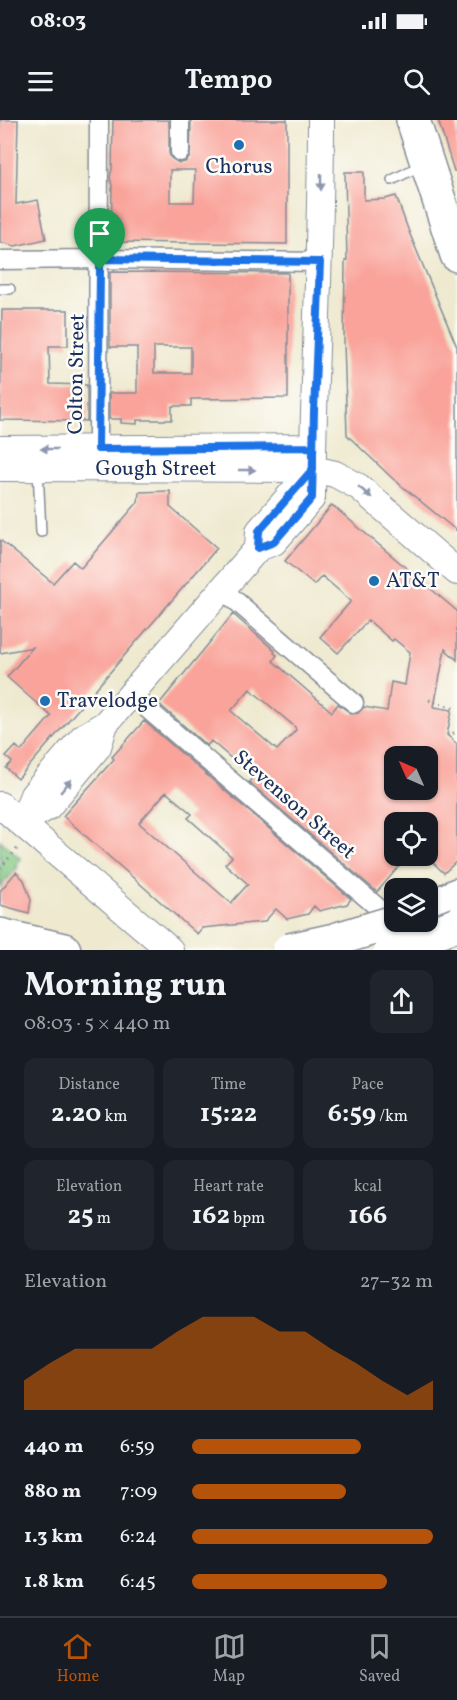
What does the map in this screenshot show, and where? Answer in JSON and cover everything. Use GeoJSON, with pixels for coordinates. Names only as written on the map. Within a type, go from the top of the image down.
{"type":"FeatureCollection","features":[{"type":"Feature","properties":{"kind":"highway"},"geometry":{"type":"LineString","coordinates":[[413,120],[456,250]]}},
{"type":"Feature","properties":{"kind":"highway"},"geometry":{"type":"LineString","coordinates":[[438,904],[457,895]]}},
{"type":"Feature","properties":{"kind":"highway"},"geometry":{"type":"LineString","coordinates":[[391,950],[457,924]]}},
{"type":"Feature","properties":{"kind":"highway"},"geometry":{"type":"LineString","coordinates":[[289,950],[334,940],[384,925]]}},
{"type":"Feature","properties":{"kind":"highway"},"geometry":{"type":"LineString","coordinates":[[0,935],[50,947]]}},
{"type":"Feature","properties":{"kind":"main road"},"geometry":{"type":"LineString","coordinates":[[22,822],[37,789],[82,737],[105,724],[258,548],[274,542],[312,498],[320,262],[321,120]]}},
{"type":"Feature","properties":{"kind":"main road","name":"Gough Street"},"geometry":{"type":"LineString","coordinates":[[0,449],[98,449],[313,458]]}},
{"type":"Feature","properties":{"kind":"main road"},"geometry":{"type":"LineString","coordinates":[[313,458],[335,474],[359,487],[455,566]]}},
{"type":"Feature","properties":{"kind":"main road","name":"Gough Street"},"geometry":{"type":"LineString","coordinates":[[0,468],[313,458]]}},
{"type":"Feature","properties":{"kind":"main road"},"geometry":{"type":"LineString","coordinates":[[0,805],[170,950]]}},
{"type":"Feature","properties":{"kind":"street","name":"Colton Street"},"geometry":{"type":"LineString","coordinates":[[98,449],[99,120]]}},
{"type":"Feature","properties":{"kind":"street"},"geometry":{"type":"LineString","coordinates":[[180,120],[180,152]]}},
{"type":"Feature","properties":{"kind":"street"},"geometry":{"type":"LineString","coordinates":[[0,260],[320,262]]}},
{"type":"Feature","properties":{"kind":"street"},"geometry":{"type":"LineString","coordinates":[[222,589],[354,703]]}},
{"type":"Feature","properties":{"kind":"street","name":"Stevenson Street"},"geometry":{"type":"LineString","coordinates":[[130,694],[428,950]]}},
{"type":"Feature","properties":{"kind":"lane"},"geometry":{"type":"LineString","coordinates":[[392,180],[426,162]]}},
{"type":"Feature","properties":{"kind":"lane"},"geometry":{"type":"LineString","coordinates":[[38,468],[41,532]]}},
{"type":"Feature","properties":{"kind":"path"},"geometry":{"type":"LineString","coordinates":[[429,700],[457,709]]}},
{"type":"Feature","properties":{"kind":"path"},"geometry":{"type":"LineString","coordinates":[[447,735],[457,732]]}},
{"type":"Feature","properties":{"kind":"path"},"geometry":{"type":"LineString","coordinates":[[0,868],[17,849]]}},
{"type":"Feature","properties":{"kind":"green space"},"geometry":{"type":"Polygon","coordinates":[[[0,840],[21,859],[16,864],[18,867],[0,887],[0,840]]]}},
{"type":"Feature","properties":{"kind":"building"},"geometry":{"type":"Polygon","coordinates":[[[0,120],[18,120],[16,204],[38,200],[46,239],[15,246],[0,242],[0,120]]]}},
{"type":"Feature","properties":{"kind":"building"},"geometry":{"type":"Polygon","coordinates":[[[113,120],[169,120],[169,153],[171,158],[179,163],[185,162],[190,157],[191,120],[287,120],[287,244],[111,242],[112,186],[110,177],[113,120]],[[170,170],[170,202],[194,202],[195,170],[170,170]]]}},
{"type":"Feature","properties":{"kind":"building"},"geometry":{"type":"Polygon","coordinates":[[[438,120],[457,120],[457,171],[454,171],[438,120]]]}},
{"type":"Feature","properties":{"kind":"building"},"geometry":{"type":"Polygon","coordinates":[[[345,172],[364,172],[364,200],[396,196],[457,347],[457,531],[392,478],[347,435],[344,342],[345,261],[347,260],[345,172]]]}},
{"type":"Feature","properties":{"kind":"building"},"geometry":{"type":"Polygon","coordinates":[[[110,272],[288,273],[288,398],[191,399],[191,406],[172,406],[172,420],[137,420],[137,424],[121,423],[121,419],[109,419],[109,393],[137,393],[137,347],[110,347],[110,272]],[[154,347],[154,373],[191,373],[191,347],[154,347]]]}},
{"type":"Feature","properties":{"kind":"building"},"geometry":{"type":"Polygon","coordinates":[[[2,310],[68,310],[68,346],[49,346],[50,384],[87,385],[87,421],[0,420],[2,310]]]}},
{"type":"Feature","properties":{"kind":"building"},"geometry":{"type":"Polygon","coordinates":[[[170,491],[170,507],[217,548],[18,779],[6,768],[12,762],[6,757],[16,746],[21,751],[51,716],[7,677],[33,647],[0,653],[0,540],[53,583],[73,561],[81,568],[138,502],[139,492],[170,491]]]}},
{"type":"Feature","properties":{"kind":"building"},"geometry":{"type":"Polygon","coordinates":[[[332,505],[457,611],[457,660],[445,649],[434,707],[452,710],[447,735],[457,744],[457,861],[444,873],[437,866],[438,812],[384,812],[384,866],[399,866],[389,878],[384,878],[384,884],[377,892],[249,782],[253,777],[211,741],[207,746],[159,704],[233,614],[275,651],[277,655],[273,661],[332,712],[338,704],[352,714],[358,713],[364,707],[387,711],[391,682],[405,685],[410,652],[394,639],[392,641],[368,620],[338,653],[320,637],[351,601],[322,576],[314,585],[285,561],[332,505]],[[250,689],[231,711],[277,750],[296,730],[250,689]]]}},
{"type":"Feature","properties":{"kind":"building"},"geometry":{"type":"Polygon","coordinates":[[[144,721],[351,899],[347,904],[319,911],[314,906],[308,914],[287,919],[276,909],[264,922],[202,928],[197,934],[63,816],[114,759],[112,757],[144,721]],[[166,792],[139,823],[231,903],[248,884],[225,864],[232,857],[188,818],[192,814],[166,792]]]}},
{"type":"Feature","properties":{"kind":"building"},"geometry":{"type":"Polygon","coordinates":[[[16,872],[24,880],[31,900],[29,913],[0,905],[0,891],[16,872]]]}},
{"type":"Feature","properties":{"kind":"place","name":"Chorus"},"geometry":{"type":"Point","coordinates":[239,145]}},
{"type":"Feature","properties":{"kind":"place","name":"AT&T"},"geometry":{"type":"Point","coordinates":[374,581]}},
{"type":"Feature","properties":{"kind":"place","name":"Travelodge"},"geometry":{"type":"Point","coordinates":[45,701]}},
{"type":"Feature","properties":{"kind":"route"},"geometry":{"type":"LineString","coordinates":[[100,270],[98,449],[313,447],[313,469],[259,531],[258,548],[274,542],[312,498],[314,432],[314,412],[320,262],[100,259],[100,270]]}}]}
